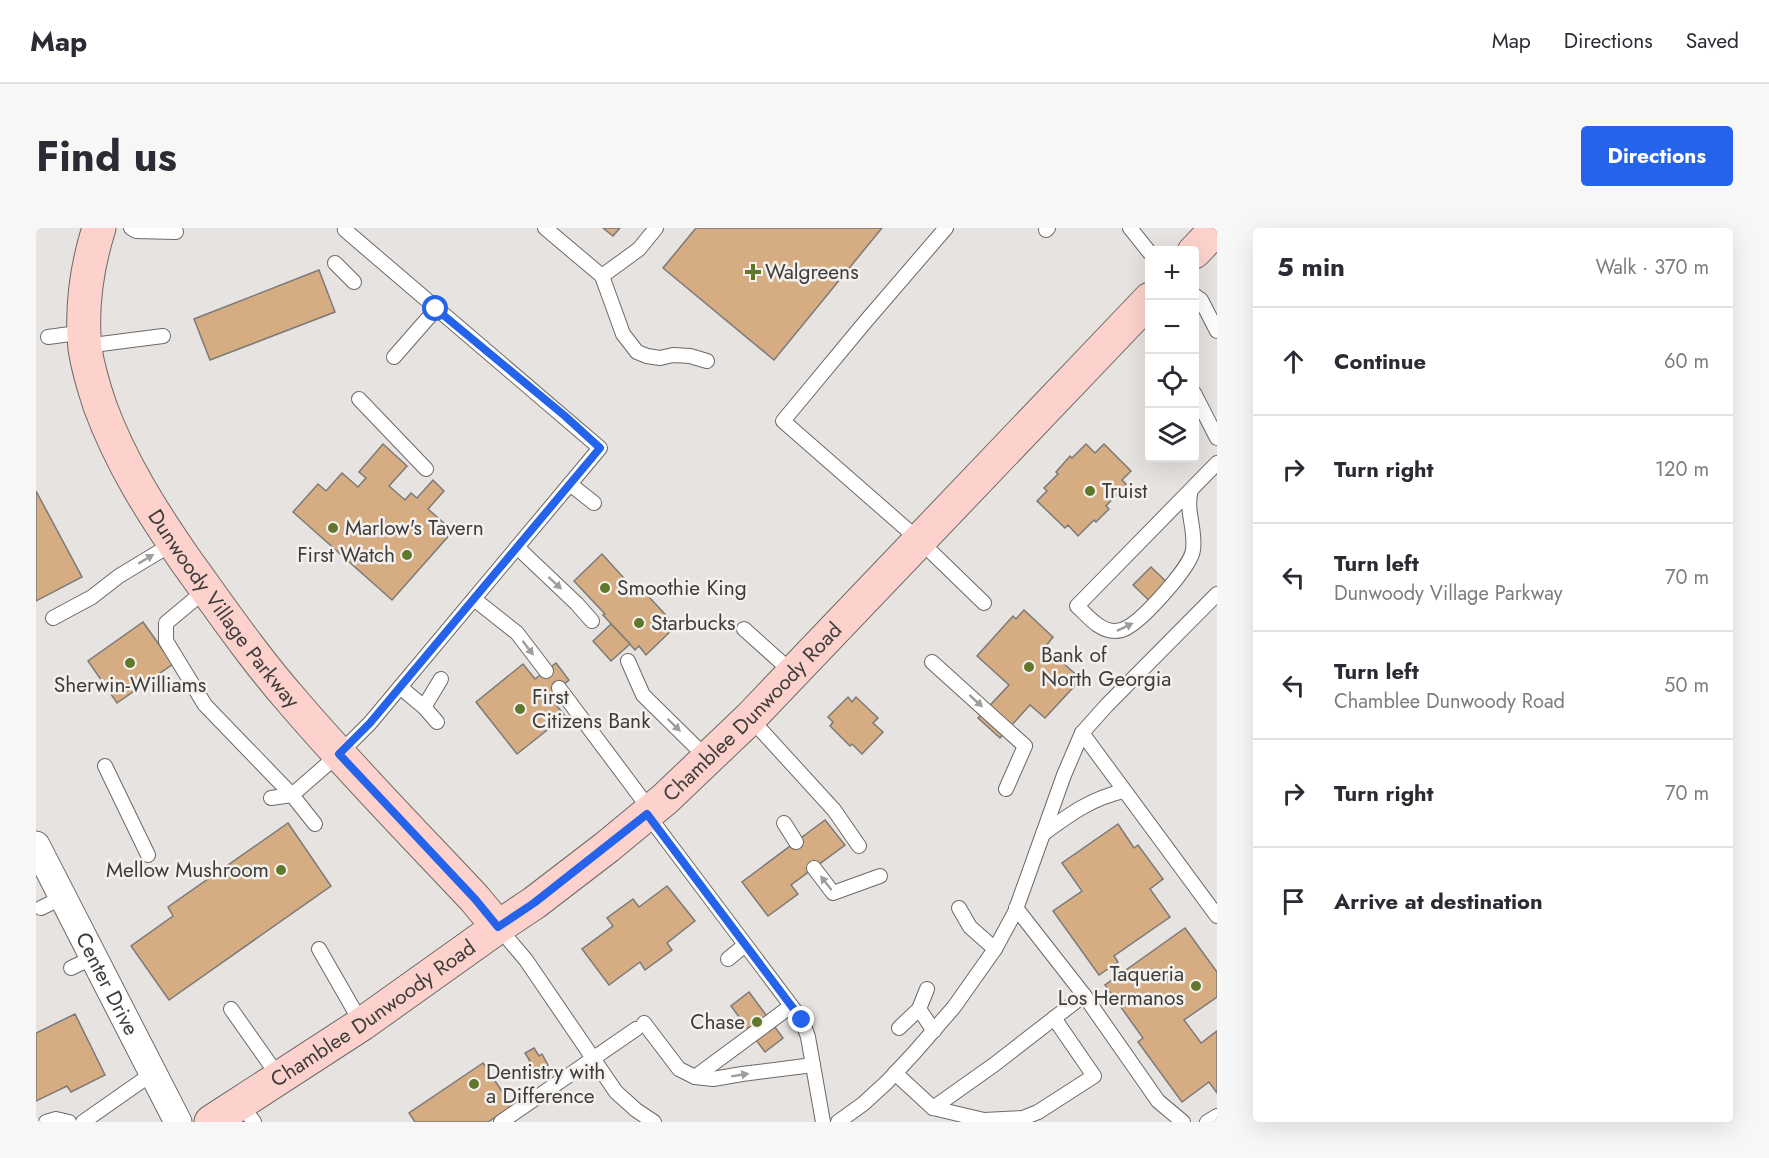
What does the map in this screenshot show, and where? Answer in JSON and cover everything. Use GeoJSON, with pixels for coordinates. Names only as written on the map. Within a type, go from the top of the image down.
{"type":"FeatureCollection","features":[{"type":"Feature","properties":{"kind":"street","name":"Dunwoody Village Parkway"},"geometry":{"type":"LineString","coordinates":[[99,228],[86,282],[85,339],[94,389],[110,435],[133,480],[204,586],[291,701],[467,890],[498,927]]}},
{"type":"Feature","properties":{"kind":"street"},"geometry":{"type":"LineString","coordinates":[[1199,247],[1217,228]]}},
{"type":"Feature","properties":{"kind":"street","name":"Chamblee Dunwoody Road"},"geometry":{"type":"LineString","coordinates":[[211,1122],[247,1112],[279,1077],[362,1024],[534,903],[649,813],[750,718],[1148,300]]}},
{"type":"Feature","properties":{"kind":"street","name":"Center Drive"},"geometry":{"type":"LineString","coordinates":[[36,845],[52,902],[83,963],[153,1073],[178,1122]]}},
{"type":"Feature","properties":{"kind":"lane"},"geometry":{"type":"LineString","coordinates":[[131,228],[136,231],[176,232]]}},
{"type":"Feature","properties":{"kind":"lane"},"geometry":{"type":"LineString","coordinates":[[271,798],[292,795],[370,723],[600,448],[436,309],[345,230],[346,228]]}},
{"type":"Feature","properties":{"kind":"lane"},"geometry":{"type":"LineString","coordinates":[[545,228],[602,276],[623,334],[637,352],[660,358],[673,355],[690,356],[707,361]]}},
{"type":"Feature","properties":{"kind":"lane"},"geometry":{"type":"LineString","coordinates":[[602,276],[639,249],[656,228]]}},
{"type":"Feature","properties":{"kind":"lane"},"geometry":{"type":"LineString","coordinates":[[946,228],[783,421],[919,540],[984,603]]}},
{"type":"Feature","properties":{"kind":"lane"},"geometry":{"type":"LineString","coordinates":[[1132,229],[1145,247]]}},
{"type":"Feature","properties":{"kind":"lane"},"geometry":{"type":"LineString","coordinates":[[335,263],[354,282]]}},
{"type":"Feature","properties":{"kind":"lane"},"geometry":{"type":"LineString","coordinates":[[1199,298],[1217,331]]}},
{"type":"Feature","properties":{"kind":"lane"},"geometry":{"type":"LineString","coordinates":[[394,357],[436,309]]}},
{"type":"Feature","properties":{"kind":"lane"},"geometry":{"type":"LineString","coordinates":[[48,337],[85,339],[163,336]]}},
{"type":"Feature","properties":{"kind":"lane"},"geometry":{"type":"LineString","coordinates":[[359,399],[426,470]]}},
{"type":"Feature","properties":{"kind":"lane"},"geometry":{"type":"LineString","coordinates":[[1199,403],[1217,438]]}},
{"type":"Feature","properties":{"kind":"lane"},"geometry":{"type":"LineString","coordinates":[[1191,490],[1189,509],[1193,551],[1185,569],[1145,613],[1128,628],[1116,631],[1102,628],[1077,606],[1217,463]]}},
{"type":"Feature","properties":{"kind":"lane"},"geometry":{"type":"LineString","coordinates":[[570,484],[594,503]]}},
{"type":"Feature","properties":{"kind":"lane"},"geometry":{"type":"LineString","coordinates":[[53,618],[92,597],[119,576],[173,541]]}},
{"type":"Feature","properties":{"kind":"lane"},"geometry":{"type":"LineString","coordinates":[[517,547],[592,621]]}},
{"type":"Feature","properties":{"kind":"lane"},"geometry":{"type":"LineString","coordinates":[[204,586],[166,623],[166,641],[205,705],[292,795],[315,824]]}},
{"type":"Feature","properties":{"kind":"lane"},"geometry":{"type":"LineString","coordinates":[[838,1122],[863,1104],[934,1031],[973,982],[995,949],[1016,908],[1064,775],[1082,733],[1217,594]]}},
{"type":"Feature","properties":{"kind":"lane"},"geometry":{"type":"LineString","coordinates":[[474,599],[517,633],[546,671]]}},
{"type":"Feature","properties":{"kind":"lane"},"geometry":{"type":"LineString","coordinates":[[744,629],[793,673]]}},
{"type":"Feature","properties":{"kind":"lane"},"geometry":{"type":"LineString","coordinates":[[628,661],[643,695],[708,758]]}},
{"type":"Feature","properties":{"kind":"lane"},"geometry":{"type":"LineString","coordinates":[[932,662],[1025,746],[1006,789]]}},
{"type":"Feature","properties":{"kind":"lane"},"geometry":{"type":"LineString","coordinates":[[424,707],[441,680]]}},
{"type":"Feature","properties":{"kind":"lane"},"geometry":{"type":"LineString","coordinates":[[400,687],[424,707],[437,722]]}},
{"type":"Feature","properties":{"kind":"lane"},"geometry":{"type":"LineString","coordinates":[[559,688],[806,1028],[823,1122]]}},
{"type":"Feature","properties":{"kind":"lane"},"geometry":{"type":"LineString","coordinates":[[750,718],[834,810],[859,846]]}},
{"type":"Feature","properties":{"kind":"lane"},"geometry":{"type":"LineString","coordinates":[[1082,733],[1216,916]]}},
{"type":"Feature","properties":{"kind":"lane"},"geometry":{"type":"LineString","coordinates":[[105,766],[148,855]]}},
{"type":"Feature","properties":{"kind":"lane"},"geometry":{"type":"LineString","coordinates":[[1043,834],[1091,801],[1124,790]]}},
{"type":"Feature","properties":{"kind":"lane"},"geometry":{"type":"LineString","coordinates":[[784,823],[796,842]]}},
{"type":"Feature","properties":{"kind":"lane"},"geometry":{"type":"LineString","coordinates":[[814,868],[833,892],[880,876]]}},
{"type":"Feature","properties":{"kind":"lane"},"geometry":{"type":"LineString","coordinates":[[959,908],[970,927],[995,949]]}},
{"type":"Feature","properties":{"kind":"lane"},"geometry":{"type":"LineString","coordinates":[[1016,908],[1084,995],[1158,1101],[1183,1122]]}},
{"type":"Feature","properties":{"kind":"lane"},"geometry":{"type":"LineString","coordinates":[[498,927],[526,960],[616,1092],[654,1122]]}},
{"type":"Feature","properties":{"kind":"lane"},"geometry":{"type":"LineString","coordinates":[[728,959],[745,945]]}},
{"type":"Feature","properties":{"kind":"lane"},"geometry":{"type":"LineString","coordinates":[[319,949],[362,1024]]}},
{"type":"Feature","properties":{"kind":"lane"},"geometry":{"type":"LineString","coordinates":[[899,1028],[919,1009],[927,989]]}},
{"type":"Feature","properties":{"kind":"lane"},"geometry":{"type":"LineString","coordinates":[[933,1108],[995,1064],[1084,995]]}},
{"type":"Feature","properties":{"kind":"lane"},"geometry":{"type":"LineString","coordinates":[[695,1077],[791,1006]]}},
{"type":"Feature","properties":{"kind":"lane"},"geometry":{"type":"LineString","coordinates":[[231,1009],[279,1077]]}},
{"type":"Feature","properties":{"kind":"lane"},"geometry":{"type":"LineString","coordinates":[[919,1009],[934,1031]]}},
{"type":"Feature","properties":{"kind":"lane"},"geometry":{"type":"LineString","coordinates":[[895,1073],[933,1108],[984,1120],[1023,1118],[1038,1112],[1094,1076],[1054,1018]]}},
{"type":"Feature","properties":{"kind":"lane"},"geometry":{"type":"LineString","coordinates":[[501,1122],[640,1026],[679,1069],[695,1077],[713,1079],[813,1065]]}},
{"type":"Feature","properties":{"kind":"lane"},"geometry":{"type":"LineString","coordinates":[[83,1122],[153,1073]]}},
{"type":"Feature","properties":{"kind":"lane"},"geometry":{"type":"LineString","coordinates":[[1207,1122],[1217,1116]]}},
{"type":"Feature","properties":{"kind":"lane"},"geometry":{"type":"LineString","coordinates":[[46,1122],[56,1119],[69,1122]]}},
{"type":"Feature","properties":{"kind":"building"},"geometry":{"type":"Polygon","coordinates":[[[603,228],[620,228],[613,236],[603,228]]]}},
{"type":"Feature","properties":{"kind":"building"},"geometry":{"type":"Polygon","coordinates":[[[696,228],[882,228],[774,360],[663,268],[696,228]]]}},
{"type":"Feature","properties":{"kind":"building"},"geometry":{"type":"Polygon","coordinates":[[[319,270],[335,312],[210,360],[194,319],[319,270]]]}},
{"type":"Feature","properties":{"kind":"building"},"geometry":{"type":"Polygon","coordinates":[[[383,444],[407,466],[389,486],[405,500],[411,493],[417,498],[433,480],[444,491],[428,509],[453,531],[392,600],[293,512],[318,484],[326,491],[342,473],[358,487],[366,478],[359,472],[383,444]]]}},
{"type":"Feature","properties":{"kind":"building"},"geometry":{"type":"Polygon","coordinates":[[[1086,444],[1095,453],[1104,444],[1131,471],[1122,480],[1126,484],[1106,506],[1109,509],[1078,536],[1068,525],[1065,528],[1037,501],[1047,491],[1044,488],[1058,474],[1056,472],[1070,456],[1072,458],[1086,444]]]}},
{"type":"Feature","properties":{"kind":"building"},"geometry":{"type":"Polygon","coordinates":[[[36,491],[82,577],[36,601],[36,491]]]}},
{"type":"Feature","properties":{"kind":"building"},"geometry":{"type":"Polygon","coordinates":[[[602,554],[633,588],[637,584],[676,626],[646,655],[639,646],[635,650],[574,581],[602,554]]]}},
{"type":"Feature","properties":{"kind":"building"},"geometry":{"type":"Polygon","coordinates":[[[1151,567],[1175,590],[1157,608],[1133,585],[1151,567]]]}},
{"type":"Feature","properties":{"kind":"building","name":"Bank of North Georgia"},"geometry":{"type":"Polygon","coordinates":[[[1024,610],[1053,637],[1045,647],[1081,679],[1045,718],[1030,705],[1000,738],[978,718],[1009,685],[977,656],[1013,616],[1016,619],[1024,610]]]}},
{"type":"Feature","properties":{"kind":"building","name":"Sherwin-Williams"},"geometry":{"type":"Polygon","coordinates":[[[143,622],[173,664],[117,703],[88,661],[143,622]]]}},
{"type":"Feature","properties":{"kind":"building"},"geometry":{"type":"Polygon","coordinates":[[[611,624],[630,644],[611,661],[593,641],[611,624]]]}},
{"type":"Feature","properties":{"kind":"building","name":"First Citizens Bank"},"geometry":{"type":"Polygon","coordinates":[[[556,663],[569,680],[549,696],[565,716],[517,754],[476,702],[523,664],[535,679],[556,663]]]}},
{"type":"Feature","properties":{"kind":"building"},"geometry":{"type":"Polygon","coordinates":[[[848,697],[852,702],[856,697],[878,718],[873,723],[883,732],[862,754],[852,744],[850,746],[830,726],[833,722],[828,717],[848,697]]]}},
{"type":"Feature","properties":{"kind":"building"},"geometry":{"type":"Polygon","coordinates":[[[825,820],[845,845],[791,885],[798,894],[768,916],[742,882],[825,820]]]}},
{"type":"Feature","properties":{"kind":"building"},"geometry":{"type":"Polygon","coordinates":[[[288,823],[331,886],[169,1000],[131,946],[173,916],[168,907],[288,823]]]}},
{"type":"Feature","properties":{"kind":"building"},"geometry":{"type":"Polygon","coordinates":[[[1118,824],[1134,848],[1138,845],[1163,879],[1150,889],[1170,917],[1114,956],[1118,962],[1099,975],[1053,911],[1082,891],[1062,863],[1118,824]]]}},
{"type":"Feature","properties":{"kind":"building","name":"Chase"},"geometry":{"type":"Polygon","coordinates":[[[667,886],[695,921],[667,943],[672,950],[645,970],[640,962],[609,985],[582,949],[613,926],[607,918],[633,899],[639,907],[667,886]]]}},
{"type":"Feature","properties":{"kind":"building"},"geometry":{"type":"Polygon","coordinates":[[[1185,928],[1217,972],[1217,997],[1184,1020],[1201,1043],[1217,1031],[1217,1093],[1209,1082],[1182,1102],[1138,1042],[1143,1038],[1105,985],[1185,928]]]}},
{"type":"Feature","properties":{"kind":"building","name":"Chase"},"geometry":{"type":"Polygon","coordinates":[[[749,992],[783,1038],[765,1052],[731,1006],[749,992]]]}},
{"type":"Feature","properties":{"kind":"building"},"geometry":{"type":"Polygon","coordinates":[[[75,1014],[105,1075],[71,1092],[67,1086],[36,1101],[36,1033],[75,1014]]]}},
{"type":"Feature","properties":{"kind":"building"},"geometry":{"type":"Polygon","coordinates":[[[534,1048],[539,1056],[542,1054],[548,1065],[535,1073],[525,1053],[534,1048]]]}},
{"type":"Feature","properties":{"kind":"building","name":"Dentistry with a Difference"},"geometry":{"type":"Polygon","coordinates":[[[483,1063],[512,1106],[488,1122],[415,1122],[409,1113],[483,1063]]]}},
{"type":"Feature","properties":{"kind":"place","name":"Walgreens"},"geometry":{"type":"Point","coordinates":[753,272]}},
{"type":"Feature","properties":{"kind":"place","name":"Truist"},"geometry":{"type":"Point","coordinates":[1090,491]}},
{"type":"Feature","properties":{"kind":"place","name":"Marlow's Tavern"},"geometry":{"type":"Point","coordinates":[333,528]}},
{"type":"Feature","properties":{"kind":"place","name":"First Watch"},"geometry":{"type":"Point","coordinates":[407,555]}},
{"type":"Feature","properties":{"kind":"place","name":"Smoothie King"},"geometry":{"type":"Point","coordinates":[605,588]}},
{"type":"Feature","properties":{"kind":"place","name":"Starbucks"},"geometry":{"type":"Point","coordinates":[639,623]}},
{"type":"Feature","properties":{"kind":"place","name":"Sherwin-Williams"},"geometry":{"type":"Point","coordinates":[130,663]}},
{"type":"Feature","properties":{"kind":"place","name":"Bank of North Georgia"},"geometry":{"type":"Point","coordinates":[1029,667]}},
{"type":"Feature","properties":{"kind":"place","name":"First Citizens Bank"},"geometry":{"type":"Point","coordinates":[520,709]}},
{"type":"Feature","properties":{"kind":"place","name":"Mellow Mushroom"},"geometry":{"type":"Point","coordinates":[281,870]}},
{"type":"Feature","properties":{"kind":"place","name":"Taqueria Los Hermanos"},"geometry":{"type":"Point","coordinates":[1196,986]}},
{"type":"Feature","properties":{"kind":"place","name":"Chase"},"geometry":{"type":"Point","coordinates":[757,1022]}},
{"type":"Feature","properties":{"kind":"place","name":"Dentistry with a Difference"},"geometry":{"type":"Point","coordinates":[474,1084]}},
{"type":"Feature","properties":{"kind":"route"},"geometry":{"type":"LineString","coordinates":[[436,309],[600,448],[370,723],[339,754],[475,899],[498,927],[608,847],[647,814],[802,1020]]}}]}
